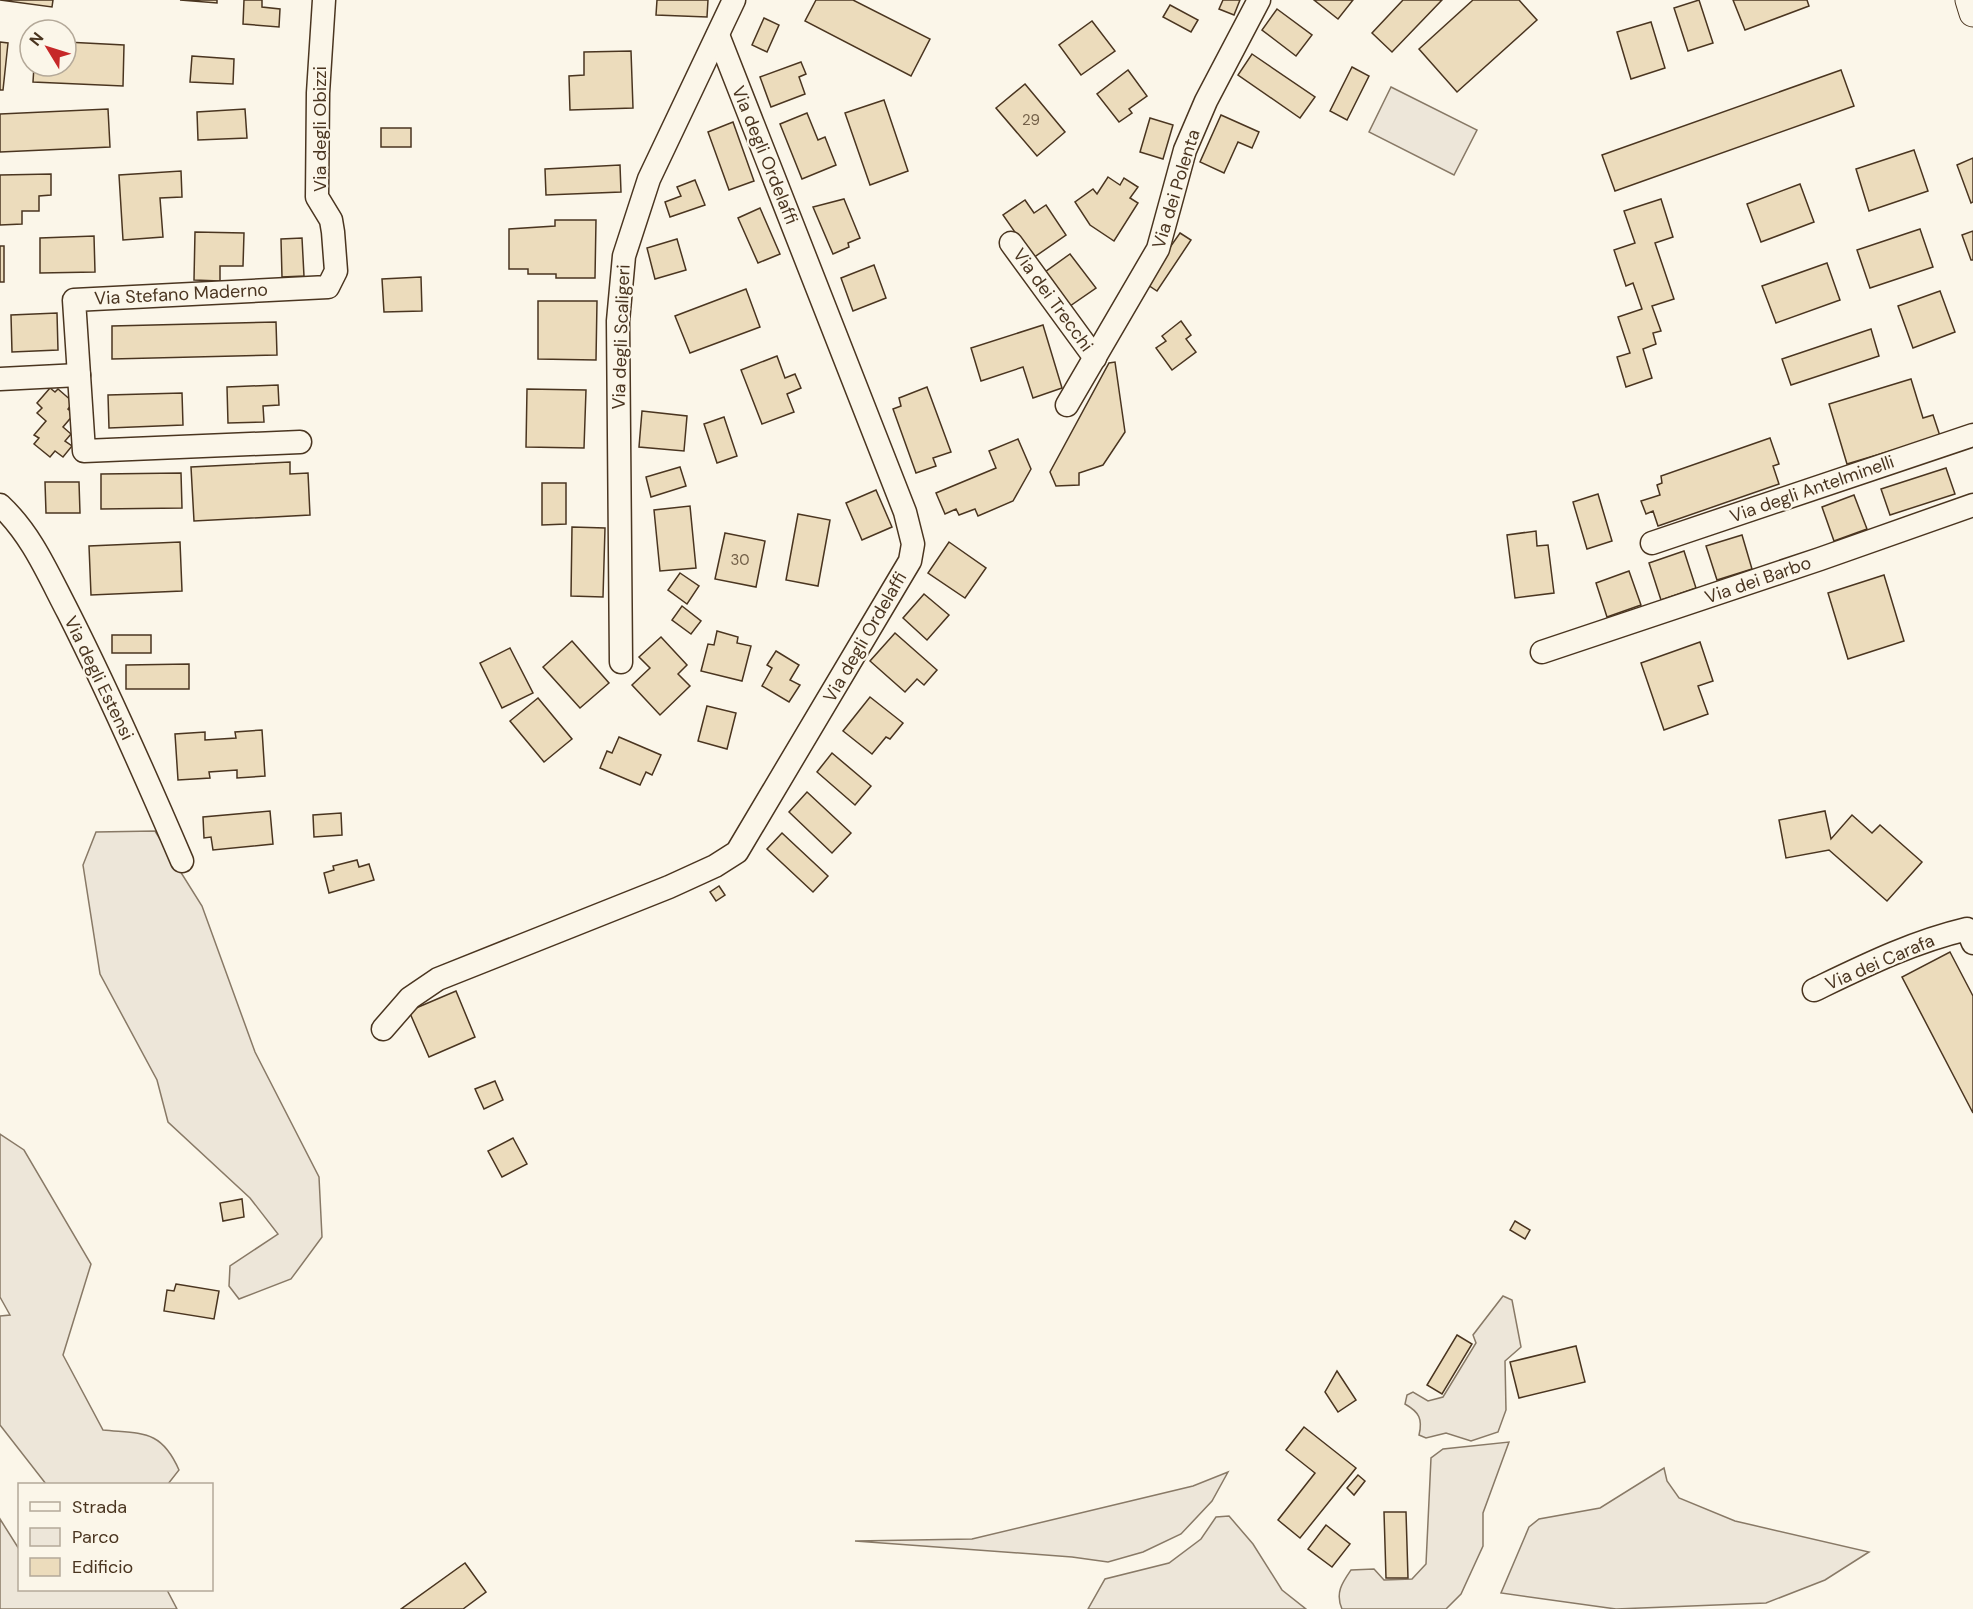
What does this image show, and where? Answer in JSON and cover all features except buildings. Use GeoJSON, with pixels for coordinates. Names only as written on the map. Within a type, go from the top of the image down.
{"type":"FeatureCollection","features":[{"type":"Feature","properties":{"kind":"main road"},"geometry":{"type":"LineString","coordinates":[[1969,0],[1973,13]]}},
{"type":"Feature","properties":{"kind":"street","name":"Via degli Obizzi"},"geometry":{"type":"LineString","coordinates":[[324,0],[318,93],[317,197],[331,220],[333,232],[336,276],[328,287]]}},
{"type":"Feature","properties":{"kind":"street","name":"Via degli Scaligeri"},"geometry":{"type":"LineString","coordinates":[[621,662],[618,321],[624,256],[649,179],[734,0]]}},
{"type":"Feature","properties":{"kind":"street","name":"Via dei Polenta"},"geometry":{"type":"LineString","coordinates":[[1067,405],[1158,249],[1177,171],[1210,93],[1259,0]]}},
{"type":"Feature","properties":{"kind":"street","name":"Via degli Ordelaffi"},"geometry":{"type":"LineString","coordinates":[[382,1029],[410,998],[438,979],[669,887],[715,866],[737,852],[910,561],[913,544],[905,512],[717,35]]}},
{"type":"Feature","properties":{"kind":"street","name":"Via dei Trecchi"},"geometry":{"type":"LineString","coordinates":[[1011,243],[1095,358]]}},
{"type":"Feature","properties":{"kind":"street","name":"Via Stefano Maderno"},"geometry":{"type":"LineString","coordinates":[[300,442],[84,451],[75,300],[328,287]]}},
{"type":"Feature","properties":{"kind":"street"},"geometry":{"type":"LineString","coordinates":[[0,379],[79,375]]}},
{"type":"Feature","properties":{"kind":"street","name":"Via degli Antelminelli"},"geometry":{"type":"LineString","coordinates":[[1652,543],[1973,435]]}},
{"type":"Feature","properties":{"kind":"street","name":"Via degli Estensi"},"geometry":{"type":"LineString","coordinates":[[0,505],[26,532],[47,570],[106,689],[183,861]]}},
{"type":"Feature","properties":{"kind":"street","name":"Via dei Barbo"},"geometry":{"type":"LineString","coordinates":[[1542,652],[1973,505]]}},
{"type":"Feature","properties":{"kind":"street","name":"Via dei Carafa"},"geometry":{"type":"LineString","coordinates":[[1814,990],[1891,953],[1938,936],[1966,929],[1973,943]]}},
{"type":"Feature","properties":{"kind":"green space"},"geometry":{"type":"Polygon","coordinates":[[[1391,87],[1477,130],[1454,175],[1369,132],[1391,87]]]}},
{"type":"Feature","properties":{"kind":"green space"},"geometry":{"type":"Polygon","coordinates":[[[155,831],[202,906],[255,1052],[319,1177],[322,1237],[291,1279],[239,1299],[229,1286],[230,1266],[278,1234],[250,1198],[168,1122],[157,1080],[100,974],[83,865],[96,832],[155,831]]]}},
{"type":"Feature","properties":{"kind":"green space"},"geometry":{"type":"Polygon","coordinates":[[[0,1134],[24,1150],[91,1264],[63,1355],[103,1430],[149,1436],[165,1447],[179,1470],[169,1483],[45,1483],[0,1425],[0,1316],[10,1315],[0,1297],[0,1134]]]}},
{"type":"Feature","properties":{"kind":"green space"},"geometry":{"type":"Polygon","coordinates":[[[1503,1296],[1512,1300],[1521,1347],[1505,1361],[1506,1410],[1498,1432],[1471,1441],[1446,1433],[1426,1438],[1419,1435],[1419,1416],[1405,1404],[1407,1395],[1413,1392],[1428,1401],[1443,1397],[1476,1343],[1473,1335],[1503,1296]]]}},
{"type":"Feature","properties":{"kind":"green space"},"geometry":{"type":"Polygon","coordinates":[[[1509,1442],[1483,1513],[1483,1546],[1461,1594],[1446,1609],[1342,1609],[1339,1593],[1351,1570],[1374,1569],[1384,1580],[1412,1579],[1426,1564],[1431,1458],[1443,1449],[1509,1442]]]}},
{"type":"Feature","properties":{"kind":"green space"},"geometry":{"type":"Polygon","coordinates":[[[1664,1468],[1667,1481],[1679,1498],[1735,1521],[1869,1552],[1825,1580],[1766,1603],[1616,1609],[1501,1593],[1529,1527],[1539,1519],[1600,1508],[1664,1468]]]}},
{"type":"Feature","properties":{"kind":"green space"},"geometry":{"type":"Polygon","coordinates":[[[1228,1472],[1212,1501],[1181,1534],[1143,1552],[1108,1562],[1072,1557],[855,1541],[972,1539],[1193,1486],[1228,1472]]]}},
{"type":"Feature","properties":{"kind":"green space"},"geometry":{"type":"Polygon","coordinates":[[[1229,1516],[1253,1544],[1282,1590],[1306,1609],[1088,1609],[1105,1579],[1169,1563],[1201,1539],[1216,1517],[1229,1516]]]}},
{"type":"Feature","properties":{"kind":"green space"},"geometry":{"type":"Polygon","coordinates":[[[0,1519],[18,1547],[18,1591],[168,1591],[177,1609],[0,1609],[0,1519]]]}}]}
